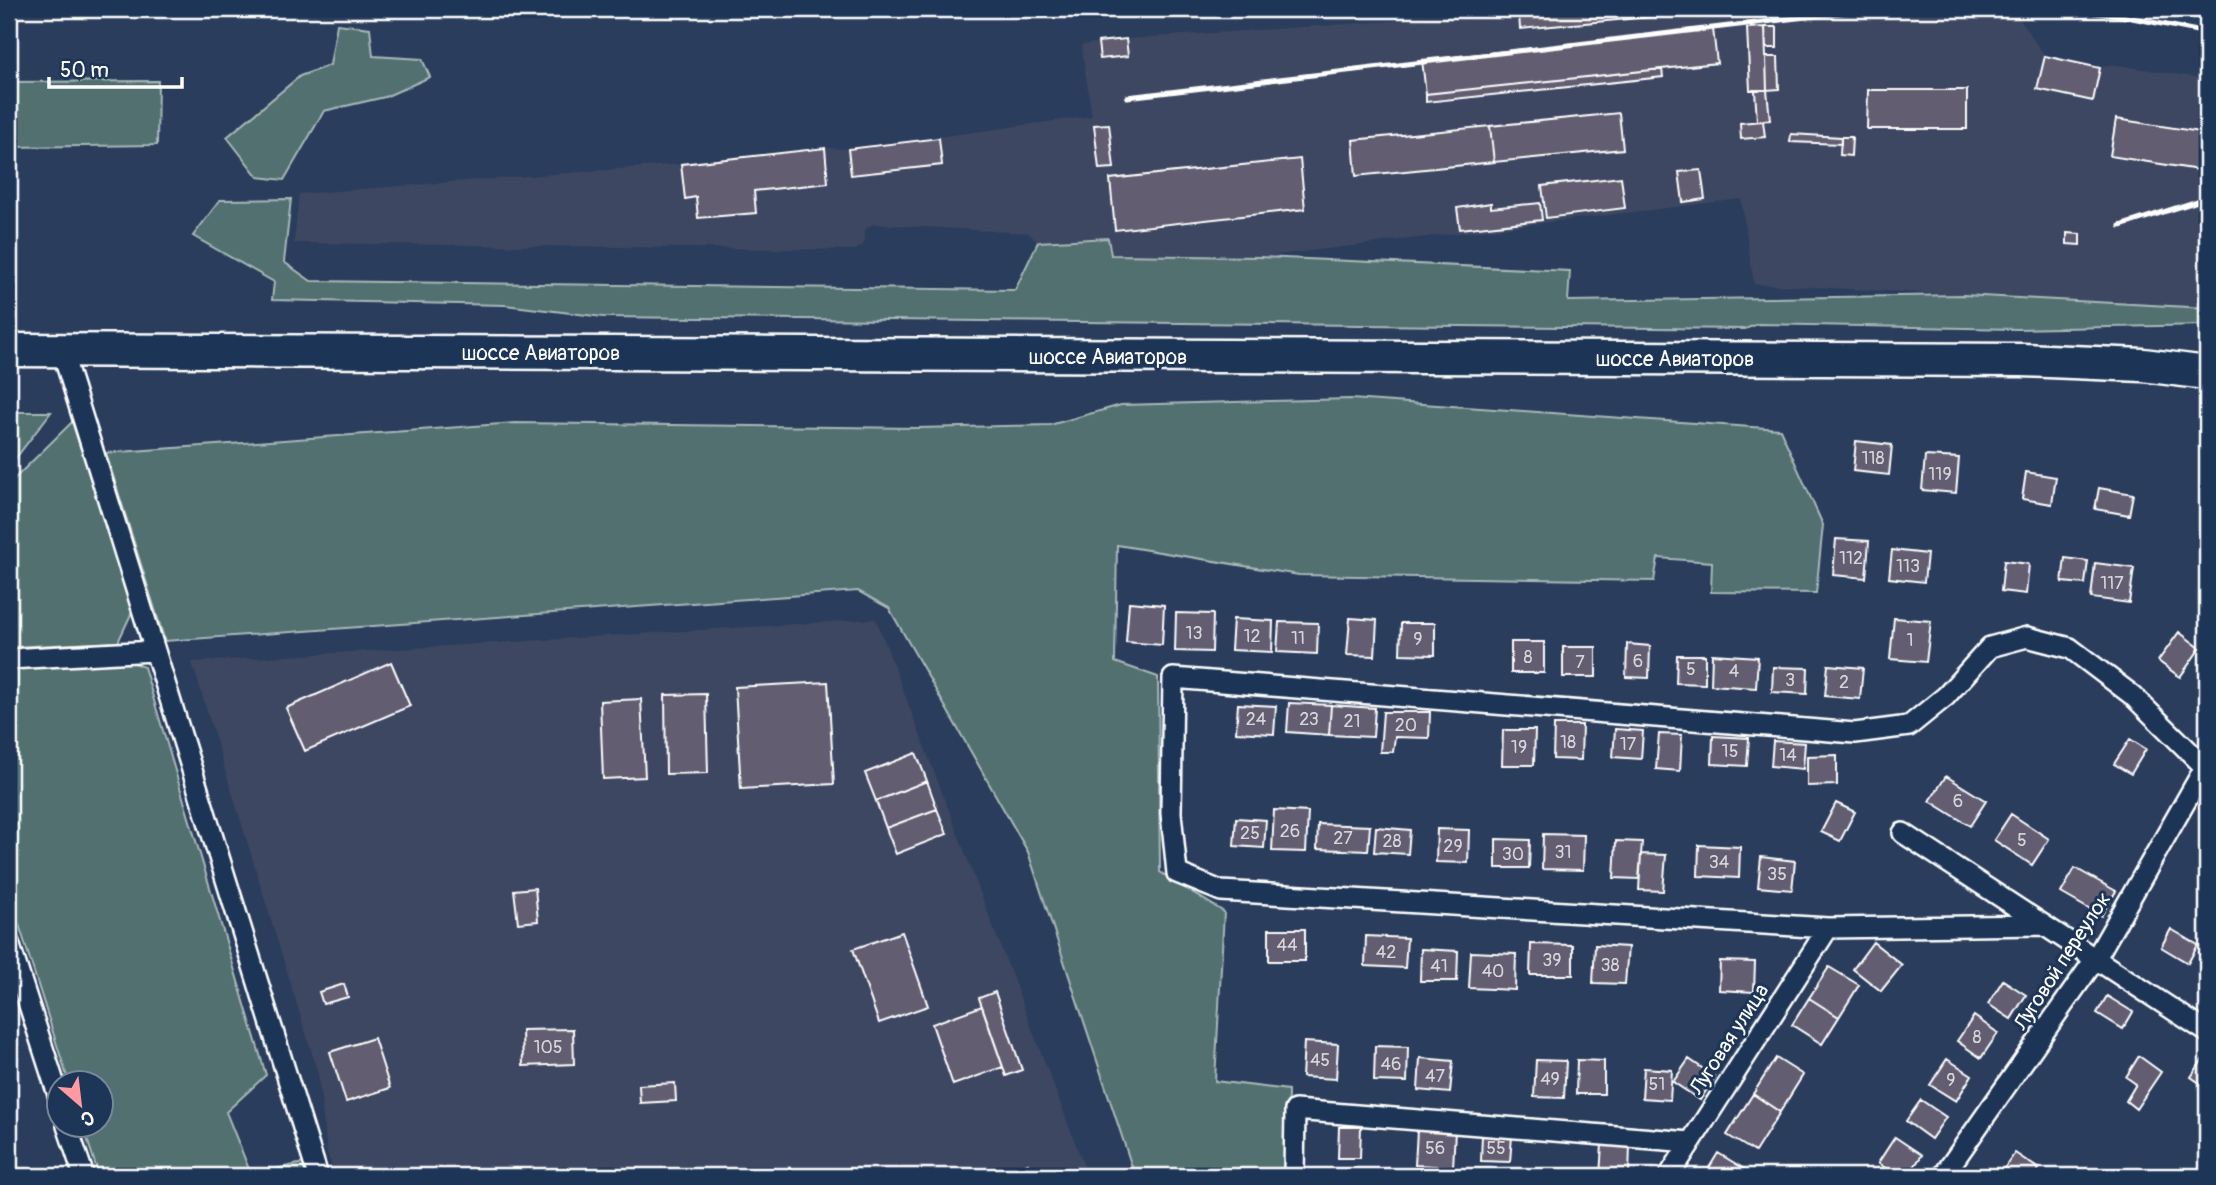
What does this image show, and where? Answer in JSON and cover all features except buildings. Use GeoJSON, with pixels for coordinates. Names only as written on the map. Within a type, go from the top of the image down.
{"type":"FeatureCollection","features":[{"type":"Feature","properties":{"kind":"main road","name":"шоссе Авиаторов"},"geometry":{"type":"LineString","coordinates":[[9,334],[764,335],[2068,343],[2207,353]]}},
{"type":"Feature","properties":{"kind":"main road","name":"шоссе Авиаторов"},"geometry":{"type":"LineString","coordinates":[[9,351],[2022,360],[2143,365],[2207,373]]}},
{"type":"Feature","properties":{"kind":"street"},"geometry":{"type":"LineString","coordinates":[[62,351],[318,1176]]}},
{"type":"Feature","properties":{"kind":"street"},"geometry":{"type":"LineString","coordinates":[[2041,925],[1828,928],[1221,891],[1177,873],[1171,813],[1173,678],[1855,733],[1909,726],[1946,696],[1990,648],[2026,637],[2070,648],[2132,695],[2207,767]]}},
{"type":"Feature","properties":{"kind":"street"},"geometry":{"type":"LineString","coordinates":[[9,659],[154,651]]}},
{"type":"Feature","properties":{"kind":"street","name":"Луговой переулок"},"geometry":{"type":"LineString","coordinates":[[1946,1175],[2096,958],[2207,767]]}},
{"type":"Feature","properties":{"kind":"street"},"geometry":{"type":"LineString","coordinates":[[1903,833],[2207,1032]]}},
{"type":"Feature","properties":{"kind":"street","name":"Луговая улица"},"geometry":{"type":"LineString","coordinates":[[1670,1176],[1828,928]]}},
{"type":"Feature","properties":{"kind":"street"},"geometry":{"type":"LineString","coordinates":[[9,943],[50,1070]]}},
{"type":"Feature","properties":{"kind":"street"},"geometry":{"type":"LineString","coordinates":[[1294,1176],[1295,1110],[1690,1142]]}},
{"type":"Feature","properties":{"kind":"street"},"geometry":{"type":"LineString","coordinates":[[72,1140],[84,1176]]}},
{"type":"Feature","properties":{"kind":"shaded area"},"geometry":{"type":"Polygon","coordinates":[[[1570,9],[1909,9],[1910,14],[2013,10],[2045,56],[2100,68],[2111,64],[2207,79],[2207,308],[1754,284],[1741,199],[1260,257],[1110,255],[1107,238],[1038,242],[1028,233],[873,224],[864,231],[864,244],[856,250],[294,243],[299,194],[681,164],[825,148],[848,149],[1092,116],[1081,45],[1126,39],[1570,9]]]}},
{"type":"Feature","properties":{"kind":"shaded area"},"geometry":{"type":"Polygon","coordinates":[[[876,619],[1088,1176],[335,1176],[327,1152],[318,1073],[192,662],[876,619]]]}},
{"type":"Feature","properties":{"kind":"green space"},"geometry":{"type":"Polygon","coordinates":[[[337,24],[370,28],[373,56],[422,59],[430,77],[385,97],[324,111],[284,180],[258,177],[227,137],[300,76],[330,65],[337,24]]]}},
{"type":"Feature","properties":{"kind":"green space"},"geometry":{"type":"Polygon","coordinates":[[[158,81],[157,145],[9,147],[9,82],[158,81]]]}},
{"type":"Feature","properties":{"kind":"green space"},"geometry":{"type":"Polygon","coordinates":[[[291,199],[284,262],[311,281],[1015,290],[1038,242],[1108,238],[1111,255],[1260,257],[1570,271],[1568,301],[1963,295],[2207,308],[2207,325],[2017,329],[1758,324],[1745,329],[603,317],[505,305],[272,300],[274,282],[193,236],[220,200],[291,199]]]}},
{"type":"Feature","properties":{"kind":"green space"},"geometry":{"type":"Polygon","coordinates":[[[1351,399],[1780,429],[1823,525],[1816,593],[1711,592],[1712,562],[1658,558],[1654,581],[1299,575],[1117,545],[1115,662],[1158,677],[1160,872],[1224,912],[1215,1081],[1288,1090],[1287,1176],[1135,1176],[1028,852],[889,608],[858,591],[165,641],[106,453],[515,423],[918,428],[1050,425],[1121,405],[1351,399]]]}},
{"type":"Feature","properties":{"kind":"green space"},"geometry":{"type":"Polygon","coordinates":[[[9,412],[51,412],[9,467],[9,412]]]}},
{"type":"Feature","properties":{"kind":"green space"},"geometry":{"type":"Polygon","coordinates":[[[72,422],[133,610],[118,642],[9,647],[9,484],[72,422]]]}},
{"type":"Feature","properties":{"kind":"green space"},"geometry":{"type":"Polygon","coordinates":[[[126,660],[144,667],[266,1075],[226,1112],[251,1174],[304,1163],[308,1176],[99,1176],[87,1140],[116,1140],[116,1070],[65,1070],[9,893],[9,667],[126,660]]]}},
{"type":"Feature","properties":{"kind":"railway"},"geometry":{"type":"LineString","coordinates":[[1127,97],[1874,9]]}},
{"type":"Feature","properties":{"kind":"railway"},"geometry":{"type":"LineString","coordinates":[[2061,9],[2122,16],[2207,33]]}},
{"type":"Feature","properties":{"kind":"railway"},"geometry":{"type":"LineString","coordinates":[[2120,226],[2207,198]]}}]}
